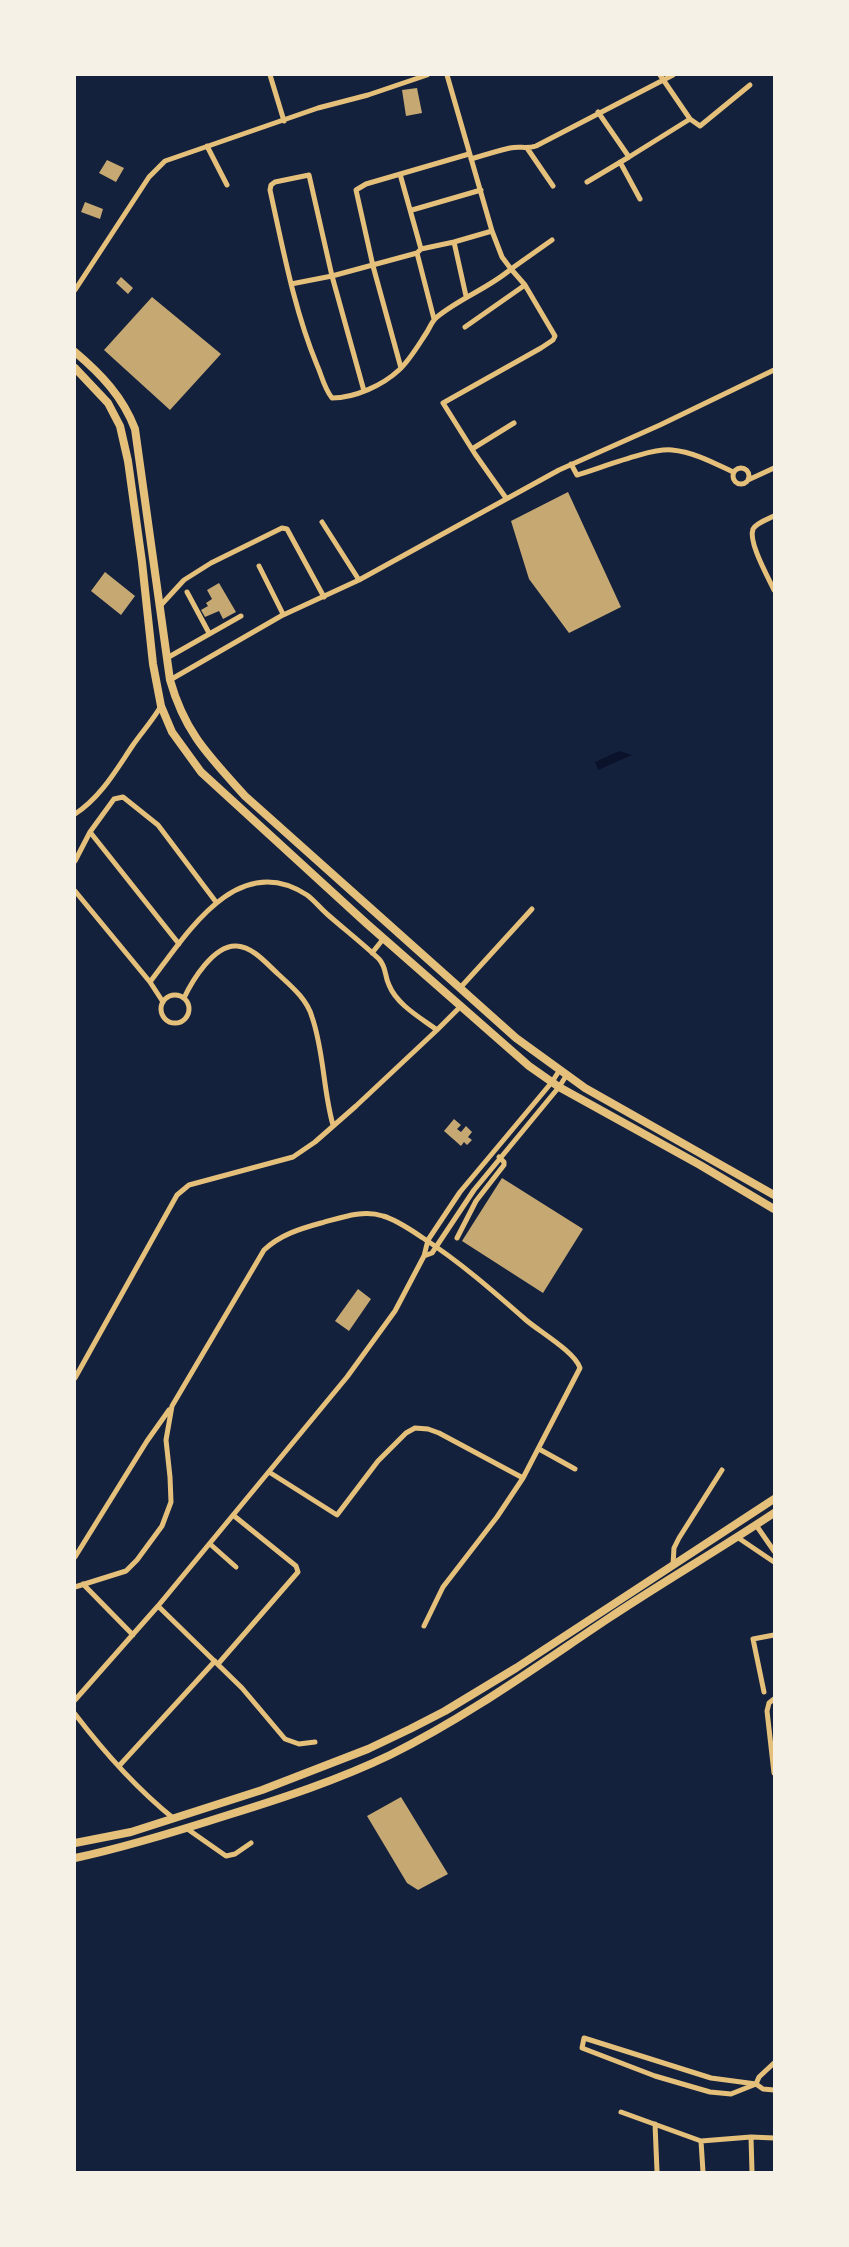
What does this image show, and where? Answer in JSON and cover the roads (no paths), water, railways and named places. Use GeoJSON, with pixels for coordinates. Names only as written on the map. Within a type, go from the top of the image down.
{"type":"FeatureCollection","features":[{"type":"Feature","properties":{"kind":"highway"},"geometry":{"type":"LineString","coordinates":[[75,352],[117,394],[135,429],[170,680],[177,704],[192,735],[245,796],[516,1038],[563,1073],[774,1195]]}},
{"type":"Feature","properties":{"kind":"highway"},"geometry":{"type":"LineString","coordinates":[[75,368],[108,403],[125,441],[153,664],[161,706],[172,732],[201,772],[460,1007],[529,1066],[556,1085],[774,1209]]}},
{"type":"Feature","properties":{"kind":"highway"},"geometry":{"type":"LineString","coordinates":[[77,1841],[130,1832],[262,1790],[368,1749],[410,1729],[445,1711],[516,1668],[774,1499]]}},
{"type":"Feature","properties":{"kind":"highway"},"geometry":{"type":"LineString","coordinates":[[75,1858],[186,1828],[346,1775],[417,1741],[546,1661],[610,1617],[774,1513]]}},
{"type":"Feature","properties":{"kind":"street"},"geometry":{"type":"LineString","coordinates":[[270,75],[284,121]]}},
{"type":"Feature","properties":{"kind":"street"},"geometry":{"type":"LineString","coordinates":[[75,290],[143,186],[160,165],[178,155],[318,108],[368,95],[427,75]]}},
{"type":"Feature","properties":{"kind":"street"},"geometry":{"type":"LineString","coordinates":[[447,75],[492,231],[505,262],[525,285],[555,336],[541,348],[443,403],[506,498]]}},
{"type":"Feature","properties":{"kind":"street"},"geometry":{"type":"LineString","coordinates":[[402,368],[373,266],[356,190],[366,184],[470,156],[519,146],[527,148],[536,146],[662,77],[673,75]]}},
{"type":"Feature","properties":{"kind":"street"},"geometry":{"type":"LineString","coordinates":[[662,77],[696,125],[701,125],[750,85]]}},
{"type":"Feature","properties":{"kind":"street"},"geometry":{"type":"LineString","coordinates":[[598,112],[629,157]]}},
{"type":"Feature","properties":{"kind":"street"},"geometry":{"type":"LineString","coordinates":[[587,182],[690,119]]}},
{"type":"Feature","properties":{"kind":"street"},"geometry":{"type":"LineString","coordinates":[[207,146],[227,185]]}},
{"type":"Feature","properties":{"kind":"street"},"geometry":{"type":"LineString","coordinates":[[527,148],[553,186]]}},
{"type":"Feature","properties":{"kind":"street"},"geometry":{"type":"LineString","coordinates":[[620,162],[640,199]]}},
{"type":"Feature","properties":{"kind":"street"},"geometry":{"type":"LineString","coordinates":[[400,174],[412,210],[434,319]]}},
{"type":"Feature","properties":{"kind":"street"},"geometry":{"type":"LineString","coordinates":[[364,391],[332,276],[309,175],[275,182],[270,190],[291,284],[309,344],[327,393],[332,398],[364,391],[392,376],[402,368],[434,319],[466,296],[487,286],[552,240]]}},
{"type":"Feature","properties":{"kind":"street"},"geometry":{"type":"LineString","coordinates":[[412,210],[481,190]]}},
{"type":"Feature","properties":{"kind":"street"},"geometry":{"type":"LineString","coordinates":[[291,284],[373,266],[492,231]]}},
{"type":"Feature","properties":{"kind":"street"},"geometry":{"type":"LineString","coordinates":[[454,243],[466,296]]}},
{"type":"Feature","properties":{"kind":"street"},"geometry":{"type":"LineString","coordinates":[[465,327],[525,285]]}},
{"type":"Feature","properties":{"kind":"street"},"geometry":{"type":"LineString","coordinates":[[170,680],[283,614],[359,580],[571,464],[639,435],[774,370]]}},
{"type":"Feature","properties":{"kind":"street"},"geometry":{"type":"LineString","coordinates":[[472,449],[514,423]]}},
{"type":"Feature","properties":{"kind":"street"},"geometry":{"type":"LineString","coordinates":[[571,464],[577,475],[652,452],[674,450],[694,455],[733,472]]}},
{"type":"Feature","properties":{"kind":"street"},"geometry":{"type":"LineString","coordinates":[[733,472],[743,468],[748,473],[748,480]]}},
{"type":"Feature","properties":{"kind":"street"},"geometry":{"type":"LineString","coordinates":[[733,472],[733,478],[737,483],[743,484],[774,468]]}},
{"type":"Feature","properties":{"kind":"street"},"geometry":{"type":"LineString","coordinates":[[774,516],[753,530],[756,549],[774,590]]}},
{"type":"Feature","properties":{"kind":"street"},"geometry":{"type":"LineString","coordinates":[[322,522],[359,580]]}},
{"type":"Feature","properties":{"kind":"street"},"geometry":{"type":"LineString","coordinates":[[161,605],[184,580],[211,563],[282,528],[287,529],[324,597]]}},
{"type":"Feature","properties":{"kind":"street"},"geometry":{"type":"LineString","coordinates":[[259,566],[283,614]]}},
{"type":"Feature","properties":{"kind":"street"},"geometry":{"type":"LineString","coordinates":[[187,592],[209,633]]}},
{"type":"Feature","properties":{"kind":"street"},"geometry":{"type":"LineString","coordinates":[[166,658],[242,616]]}},
{"type":"Feature","properties":{"kind":"street"},"geometry":{"type":"LineString","coordinates":[[75,814],[100,794],[161,706]]}},
{"type":"Feature","properties":{"kind":"street"},"geometry":{"type":"LineString","coordinates":[[75,861],[90,832],[114,799],[123,797],[158,825],[216,902]]}},
{"type":"Feature","properties":{"kind":"street"},"geometry":{"type":"LineString","coordinates":[[90,832],[179,944]]}},
{"type":"Feature","properties":{"kind":"street"},"geometry":{"type":"LineString","coordinates":[[150,982],[202,915],[225,895],[250,884],[266,881],[279,883],[308,896],[372,952],[385,967],[388,985],[396,996],[437,1030]]}},
{"type":"Feature","properties":{"kind":"street"},"geometry":{"type":"LineString","coordinates":[[75,891],[150,982],[163,1002]]}},
{"type":"Feature","properties":{"kind":"street"},"geometry":{"type":"LineString","coordinates":[[460,988],[532,909]]}},
{"type":"Feature","properties":{"kind":"street"},"geometry":{"type":"LineString","coordinates":[[372,952],[384,938]]}},
{"type":"Feature","properties":{"kind":"street"},"geometry":{"type":"LineString","coordinates":[[184,998],[204,965],[229,946],[250,950],[264,961],[296,991],[312,1015],[326,1100],[333,1125]]}},
{"type":"Feature","properties":{"kind":"street"},"geometry":{"type":"LineString","coordinates":[[172,995],[184,998],[189,1009],[188,1015],[180,1023],[174,1024],[164,1018],[161,1013],[163,1002],[172,995]]}},
{"type":"Feature","properties":{"kind":"street"},"geometry":{"type":"LineString","coordinates":[[75,1378],[177,1195],[189,1185],[293,1157],[315,1142],[460,1007]]}},
{"type":"Feature","properties":{"kind":"street"},"geometry":{"type":"LineString","coordinates":[[424,1256],[432,1253],[437,1247],[474,1190],[563,1073]]}},
{"type":"Feature","properties":{"kind":"street"},"geometry":{"type":"LineString","coordinates":[[75,1700],[158,1606],[340,1386],[386,1325],[408,1290],[424,1256],[428,1240],[472,1177],[556,1085]]}},
{"type":"Feature","properties":{"kind":"street"},"geometry":{"type":"LineString","coordinates":[[457,1238],[476,1201],[504,1165],[499,1157]]}},
{"type":"Feature","properties":{"kind":"street"},"geometry":{"type":"LineString","coordinates":[[75,1557],[147,1441],[172,1406],[255,1263],[273,1242],[302,1229],[355,1214],[382,1215],[428,1240],[480,1280],[539,1332],[578,1361],[580,1368],[523,1478],[497,1517],[443,1587],[424,1626]]}},
{"type":"Feature","properties":{"kind":"street"},"geometry":{"type":"LineString","coordinates":[[75,1587],[126,1571],[162,1526],[171,1502],[166,1440],[172,1406]]}},
{"type":"Feature","properties":{"kind":"street"},"geometry":{"type":"LineString","coordinates":[[268,1472],[337,1515],[388,1451],[409,1431],[421,1427],[452,1440],[523,1478]]}},
{"type":"Feature","properties":{"kind":"street"},"geometry":{"type":"LineString","coordinates":[[539,1449],[575,1469]]}},
{"type":"Feature","properties":{"kind":"street"},"geometry":{"type":"LineString","coordinates":[[673,1565],[674,1548],[679,1538],[722,1470]]}},
{"type":"Feature","properties":{"kind":"street"},"geometry":{"type":"LineString","coordinates":[[119,1766],[298,1572],[296,1566],[233,1515]]}},
{"type":"Feature","properties":{"kind":"street"},"geometry":{"type":"LineString","coordinates":[[756,1525],[774,1551]]}},
{"type":"Feature","properties":{"kind":"street"},"geometry":{"type":"LineString","coordinates":[[737,1537],[774,1562]]}},
{"type":"Feature","properties":{"kind":"street"},"geometry":{"type":"LineString","coordinates":[[210,1544],[236,1567]]}},
{"type":"Feature","properties":{"kind":"street"},"geometry":{"type":"LineString","coordinates":[[82,1584],[133,1635]]}},
{"type":"Feature","properties":{"kind":"street"},"geometry":{"type":"LineString","coordinates":[[158,1606],[242,1688],[285,1739],[299,1744],[315,1742]]}},
{"type":"Feature","properties":{"kind":"street"},"geometry":{"type":"LineString","coordinates":[[764,1692],[753,1639],[774,1635]]}},
{"type":"Feature","properties":{"kind":"street"},"geometry":{"type":"LineString","coordinates":[[774,1699],[769,1703],[767,1720],[774,1773]]}},
{"type":"Feature","properties":{"kind":"street"},"geometry":{"type":"LineString","coordinates":[[75,1714],[150,1799],[173,1818]]}},
{"type":"Feature","properties":{"kind":"street"},"geometry":{"type":"LineString","coordinates":[[186,1828],[226,1856],[235,1854],[251,1843]]}},
{"type":"Feature","properties":{"kind":"street"},"geometry":{"type":"LineString","coordinates":[[774,2064],[759,2077],[756,2084],[731,2094],[710,2092],[655,2076],[582,2048],[584,2038],[711,2078],[756,2084],[763,2089],[774,2090]]}},
{"type":"Feature","properties":{"kind":"street"},"geometry":{"type":"LineString","coordinates":[[621,2112],[701,2141],[751,2137],[774,2138]]}},
{"type":"Feature","properties":{"kind":"street"},"geometry":{"type":"LineString","coordinates":[[656,2124],[657,2171]]}},
{"type":"Feature","properties":{"kind":"street"},"geometry":{"type":"LineString","coordinates":[[751,2137],[752,2172]]}},
{"type":"Feature","properties":{"kind":"street"},"geometry":{"type":"LineString","coordinates":[[701,2141],[703,2172]]}},
{"type":"Feature","properties":{"kind":"water"},"geometry":{"type":"Polygon","coordinates":[[[619,751],[632,755],[598,770],[595,762],[619,751]]]}}]}
